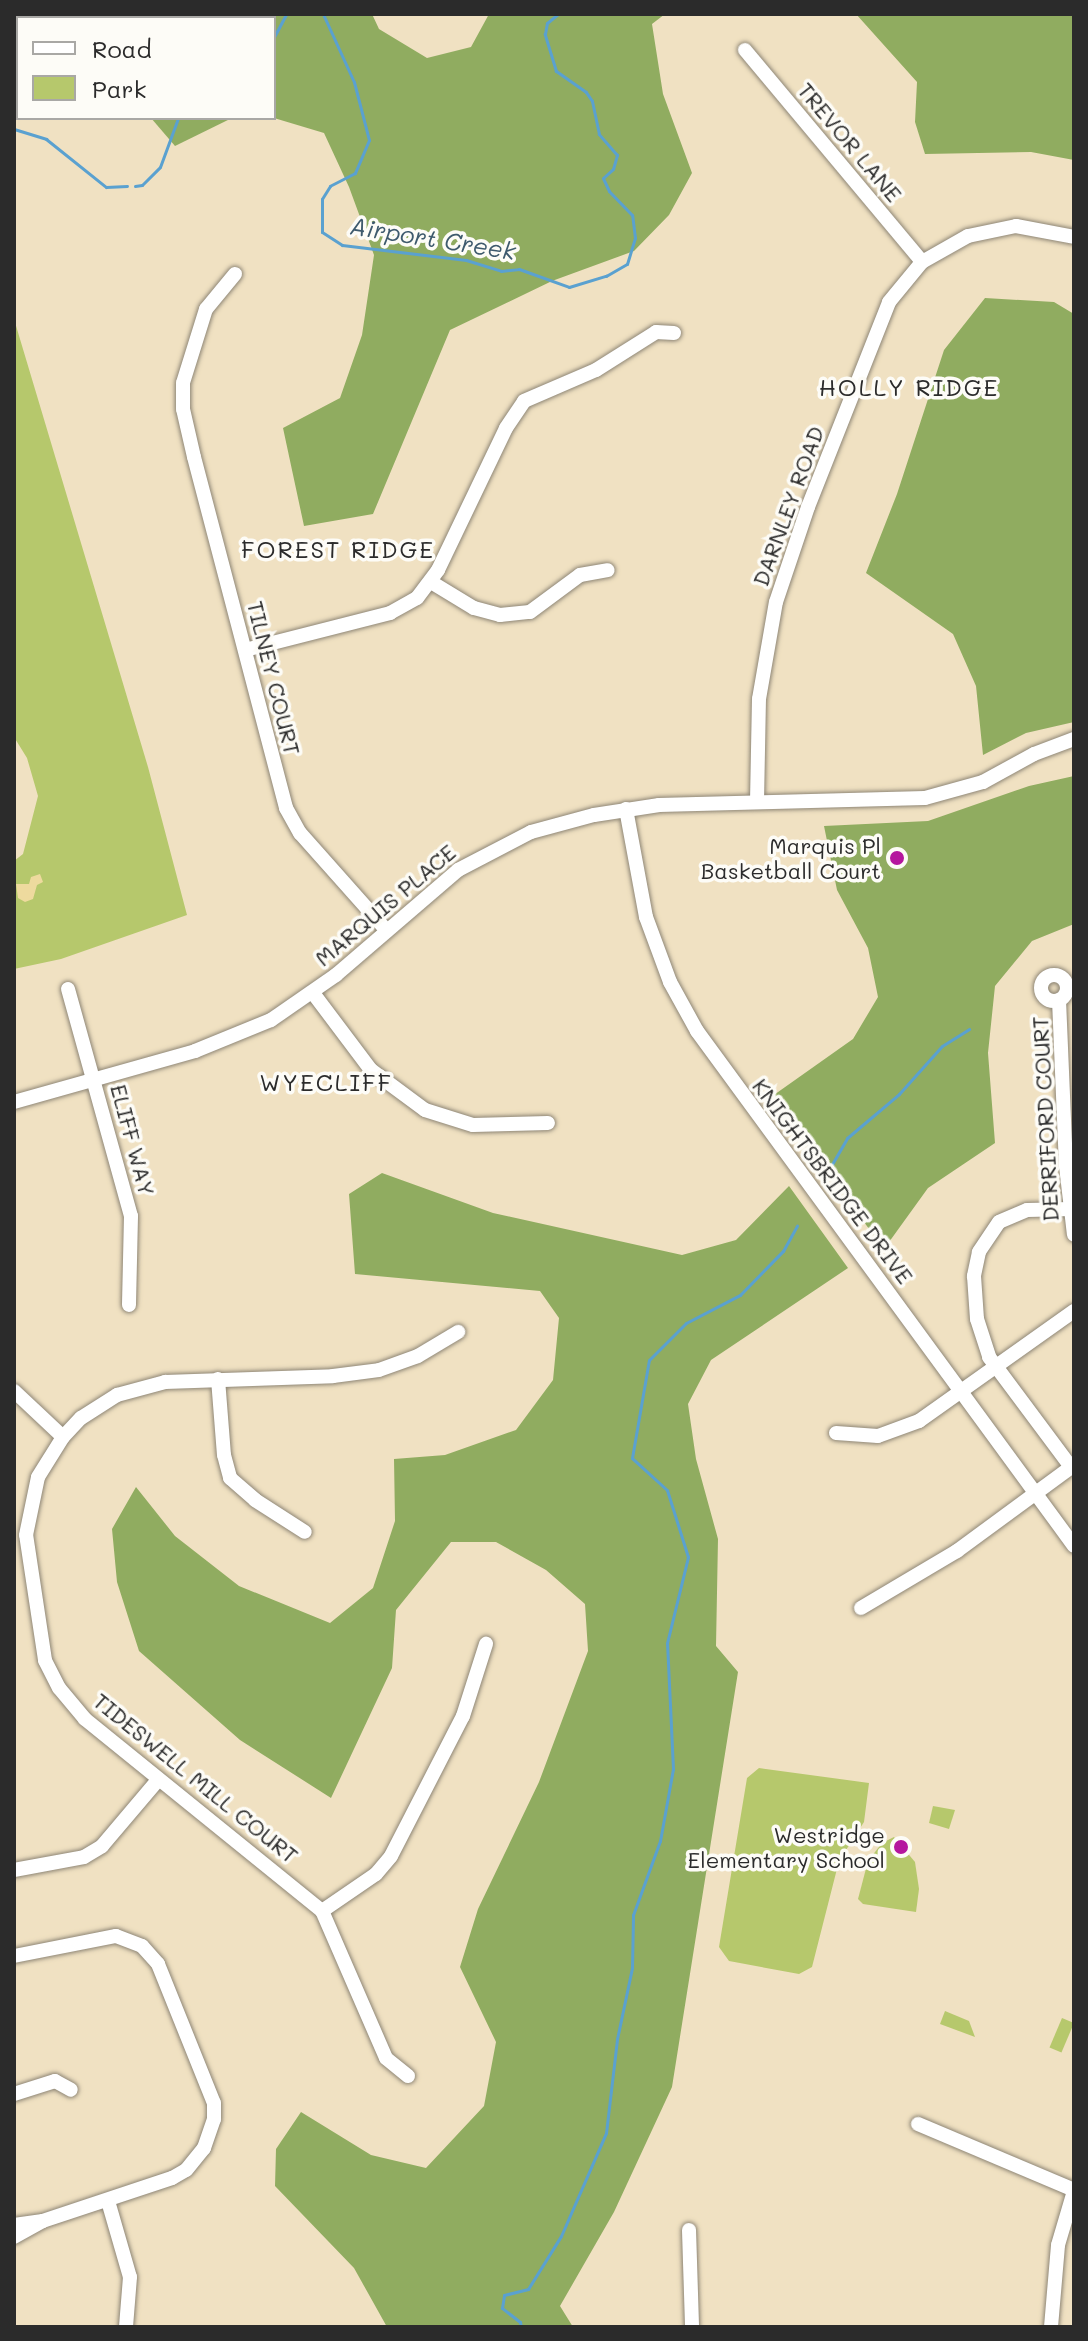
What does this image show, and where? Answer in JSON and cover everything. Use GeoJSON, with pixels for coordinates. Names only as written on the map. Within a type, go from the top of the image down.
{"type":"FeatureCollection","features":[{"type":"Feature","properties":{"kind":"street","name":"TREVOR LANE"},"geometry":{"type":"LineString","coordinates":[[745,50],[922,262]]}},
{"type":"Feature","properties":{"kind":"street","name":"DARNLEY ROAD"},"geometry":{"type":"LineString","coordinates":[[757,802],[759,699],[767,642],[782,581],[877,328],[898,288],[922,262],[968,236],[1003,227],[1037,227],[1074,237]]}},
{"type":"Feature","properties":{"kind":"street","name":"TILNEY COURT"},"geometry":{"type":"LineString","coordinates":[[235,274],[206,309],[182,396],[194,457],[286,808],[300,833],[386,930]]}},
{"type":"Feature","properties":{"kind":"street"},"geometry":{"type":"LineString","coordinates":[[245,650],[390,613],[417,598],[431,582],[506,428],[524,401],[596,370],[656,332],[674,333]]}},
{"type":"Feature","properties":{"kind":"street"},"geometry":{"type":"LineString","coordinates":[[431,582],[474,608],[500,615],[530,612],[580,575],[608,570]]}},
{"type":"Feature","properties":{"kind":"street","name":"MARQUIS PLACE"},"geometry":{"type":"LineString","coordinates":[[14,1102],[94,1082],[243,1033],[313,993],[429,891],[488,852],[545,828],[626,809],[907,799],[948,793],[983,782],[1034,754],[1074,739]]}},
{"type":"Feature","properties":{"kind":"street","name":"KNIGHTSBRIDGE DRIVE"},"geometry":{"type":"LineString","coordinates":[[626,809],[646,917],[685,1011],[716,1060],[1074,1546]]}},
{"type":"Feature","properties":{"kind":"street","name":"ELIFF WAY"},"geometry":{"type":"LineString","coordinates":[[68,989],[131,1216],[129,1305]]}},
{"type":"Feature","properties":{"kind":"street"},"geometry":{"type":"LineString","coordinates":[[313,993],[371,1070],[425,1110],[473,1125],[548,1123]]}},
{"type":"Feature","properties":{"kind":"street","name":"DERRIFORD COURT"},"geometry":{"type":"LineString","coordinates":[[1059,1000],[1074,1235]]}},
{"type":"Feature","properties":{"kind":"street"},"geometry":{"type":"LineString","coordinates":[[861,1608],[935,1566],[1072,1466],[989,1357],[977,1319],[974,1276],[979,1252],[993,1228],[1011,1215],[1041,1208],[1071,1209]]}},
{"type":"Feature","properties":{"kind":"street"},"geometry":{"type":"LineString","coordinates":[[836,1433],[878,1436],[899,1430],[938,1411],[1074,1311]]}},
{"type":"Feature","properties":{"kind":"street","name":"TIDESWELL MILL COURT"},"geometry":{"type":"LineString","coordinates":[[408,2076],[386,2058],[322,1911],[85,1719],[59,1688],[45,1660],[26,1535],[38,1477],[63,1437],[81,1418],[117,1395],[165,1382],[333,1376],[379,1370],[418,1356],[458,1332]]}},
{"type":"Feature","properties":{"kind":"street"},"geometry":{"type":"LineString","coordinates":[[218,1379],[224,1455],[230,1478],[255,1500],[305,1532]]}},
{"type":"Feature","properties":{"kind":"street"},"geometry":{"type":"LineString","coordinates":[[14,1391],[63,1437]]}},
{"type":"Feature","properties":{"kind":"street"},"geometry":{"type":"LineString","coordinates":[[322,1911],[376,1874],[407,1831],[463,1716],[486,1644]]}},
{"type":"Feature","properties":{"kind":"street"},"geometry":{"type":"LineString","coordinates":[[14,1870],[84,1857],[102,1846],[158,1780]]}},
{"type":"Feature","properties":{"kind":"street"},"geometry":{"type":"LineString","coordinates":[[14,1956],[116,1936],[142,1946],[158,1964],[211,2089],[214,2119],[204,2148],[186,2170],[108,2201],[43,2221],[14,2225]]}},
{"type":"Feature","properties":{"kind":"street"},"geometry":{"type":"LineString","coordinates":[[14,2094],[55,2081],[71,2090]]}},
{"type":"Feature","properties":{"kind":"street"},"geometry":{"type":"LineString","coordinates":[[918,2124],[1074,2191],[1058,2245],[1051,2327]]}},
{"type":"Feature","properties":{"kind":"street"},"geometry":{"type":"LineString","coordinates":[[108,2201],[130,2277],[126,2327]]}},
{"type":"Feature","properties":{"kind":"street"},"geometry":{"type":"LineString","coordinates":[[14,2237],[43,2221]]}},
{"type":"Feature","properties":{"kind":"street"},"geometry":{"type":"LineString","coordinates":[[689,2230],[692,2327]]}},
{"type":"Feature","properties":{"kind":"green space"},"geometry":{"type":"Polygon","coordinates":[[[372,14],[379,29],[427,58],[471,47],[489,14],[665,14],[652,24],[663,94],[692,173],[669,215],[634,251],[552,281],[450,330],[373,514],[304,526],[283,428],[340,398],[362,335],[374,255],[349,187],[324,133],[276,119],[276,16],[114,16],[372,14]]]}},
{"type":"Feature","properties":{"kind":"green space"},"geometry":{"type":"Polygon","coordinates":[[[856,14],[1074,14],[1074,160],[1031,152],[925,154],[915,122],[917,82],[856,14]]]}},
{"type":"Feature","properties":{"kind":"green space"},"geometry":{"type":"Polygon","coordinates":[[[153,120],[228,120],[175,146],[153,120]]]}},
{"type":"Feature","properties":{"kind":"green space"},"geometry":{"type":"Polygon","coordinates":[[[985,298],[1054,302],[1074,314],[1074,722],[1026,733],[983,755],[976,686],[953,634],[866,573],[897,494],[944,350],[985,298]]]}},
{"type":"Feature","properties":{"kind":"green space"},"geometry":{"type":"Polygon","coordinates":[[[14,319],[148,767],[187,915],[61,959],[14,969],[14,861],[23,854],[38,796],[27,758],[14,737],[14,319]]]}},
{"type":"Feature","properties":{"kind":"green space"},"geometry":{"type":"Polygon","coordinates":[[[1074,776],[1074,924],[1032,941],[995,986],[988,1053],[995,1143],[928,1188],[884,1249],[771,1097],[853,1039],[878,997],[868,948],[837,890],[824,826],[928,821],[1029,786],[1074,776]]]}},
{"type":"Feature","properties":{"kind":"green space"},"geometry":{"type":"Polygon","coordinates":[[[382,1173],[493,1213],[682,1255],[736,1240],[789,1186],[848,1268],[711,1360],[688,1404],[696,1459],[718,1539],[716,1646],[738,1672],[672,2087],[614,2212],[560,2306],[573,2327],[387,2327],[354,2268],[275,2186],[276,2149],[301,2112],[371,2155],[426,2168],[484,2106],[496,2042],[460,1967],[478,1909],[539,1782],[588,1651],[585,1604],[546,1570],[496,1542],[451,1542],[396,1610],[392,1668],[331,1798],[240,1740],[139,1651],[117,1582],[112,1529],[136,1487],[175,1536],[239,1586],[330,1623],[373,1588],[395,1521],[394,1459],[445,1455],[516,1430],[553,1380],[559,1318],[540,1291],[355,1274],[349,1194],[382,1173]]]}},
{"type":"Feature","properties":{"kind":"green space"},"geometry":{"type":"Polygon","coordinates":[[[759,1768],[869,1783],[864,1822],[839,1861],[812,1967],[799,1974],[729,1961],[719,1947],[747,1778],[759,1768]]]}},
{"type":"Feature","properties":{"kind":"green space"},"geometry":{"type":"Polygon","coordinates":[[[933,1806],[955,1810],[949,1829],[929,1823],[933,1806]]]}},
{"type":"Feature","properties":{"kind":"green space"},"geometry":{"type":"Polygon","coordinates":[[[894,1837],[915,1862],[919,1889],[916,1912],[863,1904],[858,1899],[868,1861],[882,1843],[894,1837]]]}},
{"type":"Feature","properties":{"kind":"green space"},"geometry":{"type":"Polygon","coordinates":[[[945,2011],[969,2021],[975,2037],[940,2024],[945,2011]]]}},
{"type":"Feature","properties":{"kind":"green space"},"geometry":{"type":"Polygon","coordinates":[[[1062,2018],[1074,2023],[1061,2053],[1049,2047],[1062,2018]]]}},
{"type":"Feature","properties":{"kind":"sand"},"geometry":{"type":"Polygon","coordinates":[[[40,874],[43,882],[37,885],[33,899],[25,902],[18,898],[16,884],[29,884],[31,877],[40,874]]]}},
{"type":"Feature","properties":{"kind":"waterway","name":"Airport Creek"},"geometry":{"type":"LineString","coordinates":[[276,33],[286,14]]}},
{"type":"Feature","properties":{"kind":"waterway","name":"Airport Creek"},"geometry":{"type":"LineString","coordinates":[[323,14],[354,82],[369,140],[355,173],[330,186],[322,199],[322,232],[342,245],[466,260],[501,271],[519,269],[569,287],[606,276],[627,264],[635,238],[632,215],[609,191],[603,178],[613,169],[617,155],[599,134],[592,101],[586,92],[556,71],[545,34],[547,23],[558,14]]}},
{"type":"Feature","properties":{"kind":"waterway","name":"Airport Creek"},"geometry":{"type":"LineString","coordinates":[[135,186],[142,185],[160,167],[177,120]]}},
{"type":"Feature","properties":{"kind":"waterway","name":"Airport Creek"},"geometry":{"type":"LineString","coordinates":[[14,129],[46,139],[106,187],[127,186]]}},
{"type":"Feature","properties":{"kind":"waterway"},"geometry":{"type":"LineString","coordinates":[[831,1166],[847,1138],[899,1094],[942,1046],[969,1029]]}},
{"type":"Feature","properties":{"kind":"waterway"},"geometry":{"type":"LineString","coordinates":[[521,2327],[520,2322],[502,2308],[504,2295],[528,2289],[561,2236],[606,2133],[617,2039],[632,1968],[633,1915],[660,1841],[673,1769],[667,1643],[688,1557],[667,1490],[632,1458],[649,1360],[686,1323],[740,1295],[783,1251],[797,1226]]}},
{"type":"Feature","properties":{"kind":"place","name":"Marquis Pl Basketball Court"},"geometry":{"type":"Point","coordinates":[897,858]}},
{"type":"Feature","properties":{"kind":"place","name":"Westridge Elementary School"},"geometry":{"type":"Point","coordinates":[901,1847]}},
{"type":"Feature","properties":{"kind":"district","name":"HOLLY RIDGE"},"geometry":{"type":"Point","coordinates":[909,387]}},
{"type":"Feature","properties":{"kind":"district","name":"FOREST RIDGE"},"geometry":{"type":"Point","coordinates":[338,549]}},
{"type":"Feature","properties":{"kind":"district","name":"WYECLIFF"},"geometry":{"type":"Point","coordinates":[326,1082]}}]}
